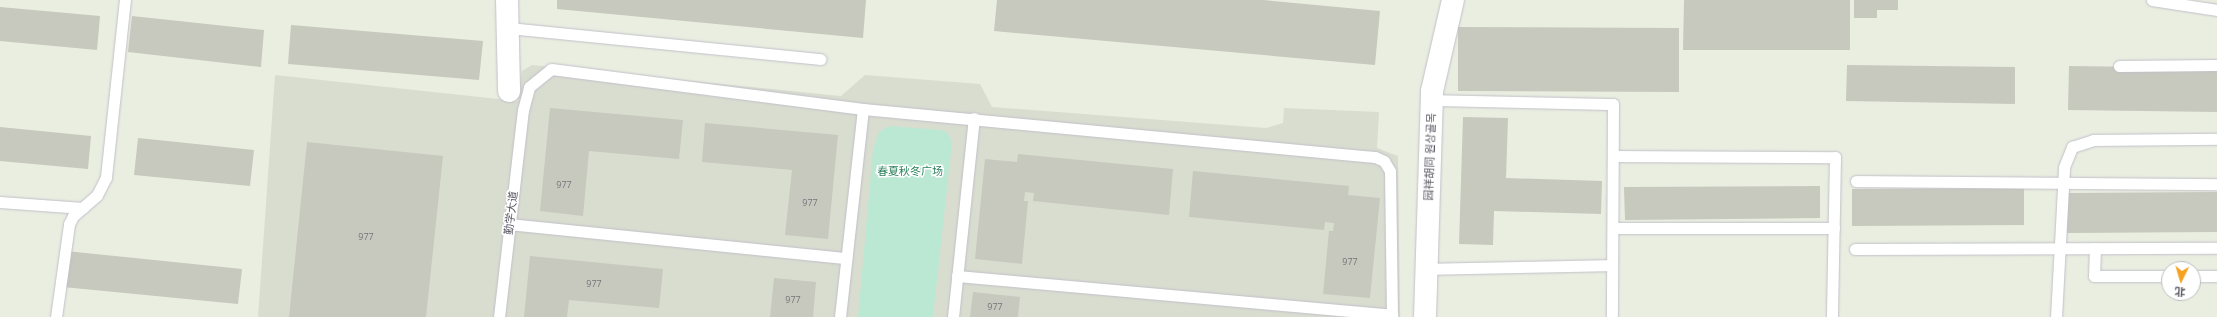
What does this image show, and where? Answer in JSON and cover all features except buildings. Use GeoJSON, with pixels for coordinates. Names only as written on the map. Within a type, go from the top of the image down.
{"type":"FeatureCollection","features":[{"type":"Feature","properties":{"kind":"street"},"geometry":{"type":"LineString","coordinates":[[507,0],[510,91]]}},
{"type":"Feature","properties":{"kind":"street","name":"园祥胡同 원상골목"},"geometry":{"type":"LineString","coordinates":[[1425,317],[1432,100],[1436,68],[1453,0]]}},
{"type":"Feature","properties":{"kind":"lane"},"geometry":{"type":"LineString","coordinates":[[56,317],[63,245],[73,216],[97,195],[106,177],[125,0]]}},
{"type":"Feature","properties":{"kind":"lane"},"geometry":{"type":"LineString","coordinates":[[2152,0],[2217,10]]}},
{"type":"Feature","properties":{"kind":"lane"},"geometry":{"type":"LineString","coordinates":[[509,28],[820,59]]}},
{"type":"Feature","properties":{"kind":"lane"},"geometry":{"type":"LineString","coordinates":[[2119,66],[2217,65]]}},
{"type":"Feature","properties":{"kind":"lane","name":"勤学大道"},"geometry":{"type":"LineString","coordinates":[[499,317],[523,110],[529,87],[551,69],[863,109],[974,118],[1375,157],[1384,161],[1390,171],[1392,316]]}},
{"type":"Feature","properties":{"kind":"lane"},"geometry":{"type":"LineString","coordinates":[[1432,100],[1613,104],[1612,317]]}},
{"type":"Feature","properties":{"kind":"lane"},"geometry":{"type":"LineString","coordinates":[[840,317],[863,109]]}},
{"type":"Feature","properties":{"kind":"lane"},"geometry":{"type":"LineString","coordinates":[[953,317],[974,118]]}},
{"type":"Feature","properties":{"kind":"lane"},"geometry":{"type":"LineString","coordinates":[[2056,317],[2063,185],[2067,156],[2080,143],[2217,139]]}},
{"type":"Feature","properties":{"kind":"lane"},"geometry":{"type":"LineString","coordinates":[[1613,156],[1835,157],[1832,317]]}},
{"type":"Feature","properties":{"kind":"lane"},"geometry":{"type":"LineString","coordinates":[[1856,180],[2063,185],[2217,184]]}},
{"type":"Feature","properties":{"kind":"lane"},"geometry":{"type":"LineString","coordinates":[[0,202],[83,208]]}},
{"type":"Feature","properties":{"kind":"lane"},"geometry":{"type":"LineString","coordinates":[[510,224],[846,258]]}},
{"type":"Feature","properties":{"kind":"lane"},"geometry":{"type":"LineString","coordinates":[[1613,228],[1834,228]]}},
{"type":"Feature","properties":{"kind":"lane"},"geometry":{"type":"LineString","coordinates":[[2095,248],[2094,276],[2161,276]]}},
{"type":"Feature","properties":{"kind":"lane"},"geometry":{"type":"LineString","coordinates":[[1855,249],[2217,248]]}},
{"type":"Feature","properties":{"kind":"lane"},"geometry":{"type":"LineString","coordinates":[[1426,269],[1612,265]]}},
{"type":"Feature","properties":{"kind":"lane"},"geometry":{"type":"LineString","coordinates":[[957,276],[1392,316]]}},
{"type":"Feature","properties":{"kind":"lane"},"geometry":{"type":"LineString","coordinates":[[2201,276],[2217,276]]}},
{"type":"Feature","properties":{"kind":"shaded area"},"geometry":{"type":"Polygon","coordinates":[[[532,65],[841,96],[865,75],[980,84],[992,107],[1266,128],[1283,123],[1284,108],[1379,112],[1377,148],[1398,156],[1400,317],[258,317],[275,75],[517,101],[522,71],[532,65]]]}},
{"type":"Feature","properties":{"kind":"green space","name":"春夏秋冬广场"},"geometry":{"type":"Polygon","coordinates":[[[889,126],[940,130],[947,132],[952,142],[933,317],[858,317],[873,150],[879,132],[889,126]]]}}]}
